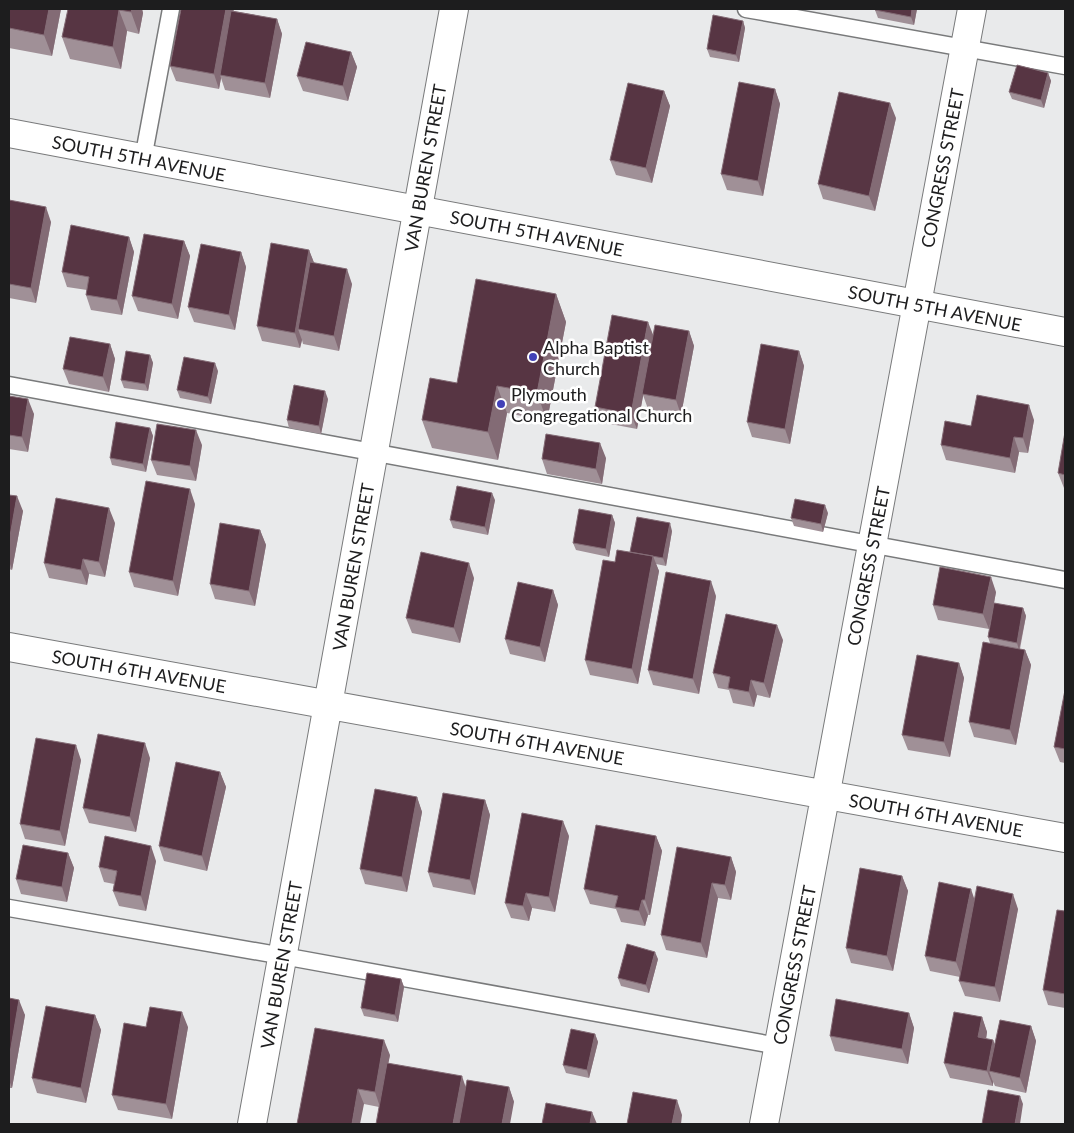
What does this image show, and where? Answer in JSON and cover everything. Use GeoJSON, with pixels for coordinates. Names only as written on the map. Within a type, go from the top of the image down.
{"type":"FeatureCollection","features":[{"type":"Feature","properties":{"kind":"street","name":"VAN BUREN STREET"},"geometry":{"type":"LineString","coordinates":[[252,1124],[454,9]]}},
{"type":"Feature","properties":{"kind":"street","name":"CONGRESS STREET"},"geometry":{"type":"LineString","coordinates":[[764,1124],[972,9]]}},
{"type":"Feature","properties":{"kind":"street","name":"SOUTH 5TH AVENUE"},"geometry":{"type":"LineString","coordinates":[[9,133],[1065,332]]}},
{"type":"Feature","properties":{"kind":"street","name":"SOUTH 6TH AVENUE"},"geometry":{"type":"LineString","coordinates":[[9,647],[1065,838]]}},
{"type":"Feature","properties":{"kind":"lane"},"geometry":{"type":"LineString","coordinates":[[143,159],[171,9]]}},
{"type":"Feature","properties":{"kind":"lane"},"geometry":{"type":"LineString","coordinates":[[746,9],[1065,66]]}},
{"type":"Feature","properties":{"kind":"lane"},"geometry":{"type":"LineString","coordinates":[[9,385],[1065,580]]}},
{"type":"Feature","properties":{"kind":"lane"},"geometry":{"type":"LineString","coordinates":[[9,908],[778,1046]]}},
{"type":"Feature","properties":{"kind":"building"},"geometry":{"type":"Polygon","coordinates":[[[9,9],[49,9],[44,35],[9,28],[9,9]]]}},
{"type":"Feature","properties":{"kind":"building"},"geometry":{"type":"Polygon","coordinates":[[[68,9],[132,9],[131,12],[119,10],[113,47],[62,37],[68,9]]]}},
{"type":"Feature","properties":{"kind":"building"},"geometry":{"type":"Polygon","coordinates":[[[181,9],[226,9],[214,74],[170,66],[181,9]]]}},
{"type":"Feature","properties":{"kind":"building"},"geometry":{"type":"Polygon","coordinates":[[[876,9],[912,9],[911,17],[876,9]]]}},
{"type":"Feature","properties":{"kind":"building"},"geometry":{"type":"Polygon","coordinates":[[[231,11],[277,19],[265,83],[220,75],[231,11]]]}},
{"type":"Feature","properties":{"kind":"building"},"geometry":{"type":"Polygon","coordinates":[[[713,15],[743,21],[736,55],[707,49],[713,15]]]}},
{"type":"Feature","properties":{"kind":"building"},"geometry":{"type":"Polygon","coordinates":[[[306,42],[351,52],[343,86],[297,76],[306,42]]]}},
{"type":"Feature","properties":{"kind":"building"},"geometry":{"type":"Polygon","coordinates":[[[1017,65],[1048,73],[1041,100],[1009,92],[1017,65]]]}},
{"type":"Feature","properties":{"kind":"building"},"geometry":{"type":"Polygon","coordinates":[[[739,82],[775,89],[758,181],[721,174],[739,82]]]}},
{"type":"Feature","properties":{"kind":"building"},"geometry":{"type":"Polygon","coordinates":[[[628,83],[664,91],[646,168],[610,160],[628,83]]]}},
{"type":"Feature","properties":{"kind":"building"},"geometry":{"type":"Polygon","coordinates":[[[839,92],[890,103],[869,196],[818,184],[839,92]]]}},
{"type":"Feature","properties":{"kind":"building"},"geometry":{"type":"Polygon","coordinates":[[[9,200],[46,207],[31,288],[9,284],[9,200]]]}},
{"type":"Feature","properties":{"kind":"building"},"geometry":{"type":"Polygon","coordinates":[[[71,225],[129,237],[117,300],[86,295],[89,277],[62,272],[71,225]]]}},
{"type":"Feature","properties":{"kind":"building"},"geometry":{"type":"Polygon","coordinates":[[[144,234],[184,241],[172,304],[132,296],[144,234]]]}},
{"type":"Feature","properties":{"kind":"building"},"geometry":{"type":"Polygon","coordinates":[[[271,243],[309,250],[295,333],[257,326],[271,243]]]}},
{"type":"Feature","properties":{"kind":"building"},"geometry":{"type":"Polygon","coordinates":[[[201,244],[241,252],[229,315],[188,307],[201,244]]]}},
{"type":"Feature","properties":{"kind":"building"},"geometry":{"type":"Polygon","coordinates":[[[310,262],[347,269],[334,336],[298,329],[310,262]]]}},
{"type":"Feature","properties":{"kind":"building"},"geometry":{"type":"Polygon","coordinates":[[[476,279],[556,294],[537,393],[497,386],[488,432],[422,420],[430,378],[457,383],[476,279]]]}},
{"type":"Feature","properties":{"kind":"building"},"geometry":{"type":"Polygon","coordinates":[[[612,315],[648,322],[631,414],[595,407],[612,315]]]}},
{"type":"Feature","properties":{"kind":"building"},"geometry":{"type":"Polygon","coordinates":[[[655,325],[689,331],[676,400],[642,394],[655,325]]]}},
{"type":"Feature","properties":{"kind":"building"},"geometry":{"type":"Polygon","coordinates":[[[70,337],[110,344],[103,377],[63,369],[70,337]]]}},
{"type":"Feature","properties":{"kind":"building"},"geometry":{"type":"Polygon","coordinates":[[[761,344],[799,351],[785,429],[747,422],[761,344]]]}},
{"type":"Feature","properties":{"kind":"building"},"geometry":{"type":"Polygon","coordinates":[[[126,351],[150,355],[145,384],[121,380],[126,351]]]}},
{"type":"Feature","properties":{"kind":"building"},"geometry":{"type":"Polygon","coordinates":[[[184,357],[215,363],[208,397],[177,390],[184,357]]]}},
{"type":"Feature","properties":{"kind":"building"},"geometry":{"type":"Polygon","coordinates":[[[294,385],[325,391],[319,426],[287,420],[294,385]]]}},
{"type":"Feature","properties":{"kind":"building"},"geometry":{"type":"Polygon","coordinates":[[[977,395],[1029,405],[1023,438],[1014,437],[1010,458],[941,445],[945,421],[971,426],[977,395]]]}},
{"type":"Feature","properties":{"kind":"building"},"geometry":{"type":"Polygon","coordinates":[[[9,396],[28,399],[22,437],[9,435],[9,396]]]}},
{"type":"Feature","properties":{"kind":"building"},"geometry":{"type":"Polygon","coordinates":[[[116,422],[150,428],[143,464],[110,458],[116,422]]]}},
{"type":"Feature","properties":{"kind":"building"},"geometry":{"type":"Polygon","coordinates":[[[157,424],[196,430],[190,466],[151,460],[157,424]]]}},
{"type":"Feature","properties":{"kind":"building"},"geometry":{"type":"Polygon","coordinates":[[[1065,432],[1065,475],[1058,473],[1065,432]]]}},
{"type":"Feature","properties":{"kind":"building"},"geometry":{"type":"Polygon","coordinates":[[[546,434],[600,443],[596,469],[542,459],[546,434]]]}},
{"type":"Feature","properties":{"kind":"building"},"geometry":{"type":"Polygon","coordinates":[[[146,481],[190,489],[173,581],[129,572],[146,481]]]}},
{"type":"Feature","properties":{"kind":"building"},"geometry":{"type":"Polygon","coordinates":[[[457,486],[492,493],[485,527],[450,520],[457,486]]]}},
{"type":"Feature","properties":{"kind":"building"},"geometry":{"type":"Polygon","coordinates":[[[9,495],[17,496],[9,542],[9,495]]]}},
{"type":"Feature","properties":{"kind":"building"},"geometry":{"type":"Polygon","coordinates":[[[56,498],[109,508],[99,562],[83,559],[81,570],[44,563],[56,498]]]}},
{"type":"Feature","properties":{"kind":"building"},"geometry":{"type":"Polygon","coordinates":[[[795,499],[825,505],[821,524],[791,518],[795,499]]]}},
{"type":"Feature","properties":{"kind":"building"},"geometry":{"type":"Polygon","coordinates":[[[579,509],[612,515],[606,549],[573,543],[579,509]]]}},
{"type":"Feature","properties":{"kind":"building"},"geometry":{"type":"Polygon","coordinates":[[[637,517],[670,523],[663,558],[630,552],[637,517]]]}},
{"type":"Feature","properties":{"kind":"building"},"geometry":{"type":"Polygon","coordinates":[[[220,523],[260,530],[249,591],[210,584],[220,523]]]}},
{"type":"Feature","properties":{"kind":"building"},"geometry":{"type":"Polygon","coordinates":[[[617,550],[653,556],[632,669],[585,660],[603,560],[615,562],[617,550]]]}},
{"type":"Feature","properties":{"kind":"building"},"geometry":{"type":"Polygon","coordinates":[[[421,552],[469,563],[454,628],[406,618],[421,552]]]}},
{"type":"Feature","properties":{"kind":"building"},"geometry":{"type":"Polygon","coordinates":[[[940,567],[991,577],[983,614],[933,605],[940,567]]]}},
{"type":"Feature","properties":{"kind":"building"},"geometry":{"type":"Polygon","coordinates":[[[666,572],[711,581],[693,679],[648,670],[666,572]]]}},
{"type":"Feature","properties":{"kind":"building"},"geometry":{"type":"Polygon","coordinates":[[[518,582],[553,590],[540,647],[505,639],[518,582]]]}},
{"type":"Feature","properties":{"kind":"building"},"geometry":{"type":"Polygon","coordinates":[[[994,603],[1023,608],[1017,643],[988,637],[994,603]]]}},
{"type":"Feature","properties":{"kind":"building"},"geometry":{"type":"Polygon","coordinates":[[[726,614],[777,625],[764,683],[751,680],[749,692],[728,688],[730,677],[713,673],[726,614]]]}},
{"type":"Feature","properties":{"kind":"building"},"geometry":{"type":"Polygon","coordinates":[[[983,642],[1025,650],[1010,730],[969,722],[983,642]]]}},
{"type":"Feature","properties":{"kind":"building"},"geometry":{"type":"Polygon","coordinates":[[[917,655],[959,663],[944,742],[902,735],[917,655]]]}},
{"type":"Feature","properties":{"kind":"building"},"geometry":{"type":"Polygon","coordinates":[[[1065,690],[1065,749],[1054,747],[1065,690]]]}},
{"type":"Feature","properties":{"kind":"building"},"geometry":{"type":"Polygon","coordinates":[[[98,734],[145,743],[130,817],[83,808],[98,734]]]}},
{"type":"Feature","properties":{"kind":"building"},"geometry":{"type":"Polygon","coordinates":[[[36,738],[76,745],[60,831],[20,824],[36,738]]]}},
{"type":"Feature","properties":{"kind":"building"},"geometry":{"type":"Polygon","coordinates":[[[176,762],[220,772],[202,856],[159,846],[176,762]]]}},
{"type":"Feature","properties":{"kind":"building"},"geometry":{"type":"Polygon","coordinates":[[[375,789],[417,797],[402,877],[360,869],[375,789]]]}},
{"type":"Feature","properties":{"kind":"building"},"geometry":{"type":"Polygon","coordinates":[[[443,793],[485,800],[470,880],[428,872],[443,793]]]}},
{"type":"Feature","properties":{"kind":"building"},"geometry":{"type":"Polygon","coordinates":[[[522,813],[563,821],[549,897],[526,893],[523,906],[505,903],[522,813]]]}},
{"type":"Feature","properties":{"kind":"building"},"geometry":{"type":"Polygon","coordinates":[[[596,825],[656,836],[645,900],[642,900],[639,911],[615,907],[618,896],[584,889],[596,825]]]}},
{"type":"Feature","properties":{"kind":"building"},"geometry":{"type":"Polygon","coordinates":[[[105,836],[151,846],[141,896],[113,891],[117,871],[99,867],[105,836]]]}},
{"type":"Feature","properties":{"kind":"building"},"geometry":{"type":"Polygon","coordinates":[[[23,845],[68,853],[62,887],[16,879],[23,845]]]}},
{"type":"Feature","properties":{"kind":"building"},"geometry":{"type":"Polygon","coordinates":[[[677,847],[731,857],[725,885],[712,883],[701,943],[661,935],[677,847]]]}},
{"type":"Feature","properties":{"kind":"building"},"geometry":{"type":"Polygon","coordinates":[[[860,868],[902,876],[887,956],[846,948],[860,868]]]}},
{"type":"Feature","properties":{"kind":"building"},"geometry":{"type":"Polygon","coordinates":[[[939,882],[971,889],[956,962],[925,956],[939,882]]]}},
{"type":"Feature","properties":{"kind":"building"},"geometry":{"type":"Polygon","coordinates":[[[977,886],[1013,894],[995,987],[959,981],[977,886]]]}},
{"type":"Feature","properties":{"kind":"building"},"geometry":{"type":"Polygon","coordinates":[[[1057,910],[1065,911],[1065,994],[1043,990],[1057,910]]]}},
{"type":"Feature","properties":{"kind":"building"},"geometry":{"type":"Polygon","coordinates":[[[627,944],[655,952],[646,985],[618,978],[627,944]]]}},
{"type":"Feature","properties":{"kind":"building"},"geometry":{"type":"Polygon","coordinates":[[[367,973],[401,979],[395,1015],[361,1008],[367,973]]]}},
{"type":"Feature","properties":{"kind":"building"},"geometry":{"type":"Polygon","coordinates":[[[9,998],[19,1000],[9,1059],[9,998]]]}},
{"type":"Feature","properties":{"kind":"building"},"geometry":{"type":"Polygon","coordinates":[[[836,999],[909,1013],[902,1049],[830,1036],[836,999]]]}},
{"type":"Feature","properties":{"kind":"building"},"geometry":{"type":"Polygon","coordinates":[[[46,1006],[95,1015],[81,1088],[32,1078],[46,1006]]]}},
{"type":"Feature","properties":{"kind":"building"},"geometry":{"type":"Polygon","coordinates":[[[150,1007],[182,1012],[166,1104],[112,1095],[124,1023],[146,1027],[150,1007]]]}},
{"type":"Feature","properties":{"kind":"building"},"geometry":{"type":"Polygon","coordinates":[[[954,1012],[982,1017],[978,1037],[993,1040],[987,1071],[944,1063],[954,1012]]]}},
{"type":"Feature","properties":{"kind":"building"},"geometry":{"type":"Polygon","coordinates":[[[1000,1020],[1031,1026],[1020,1078],[989,1071],[1000,1020]]]}},
{"type":"Feature","properties":{"kind":"building"},"geometry":{"type":"Polygon","coordinates":[[[315,1028],[384,1040],[375,1092],[358,1089],[352,1124],[297,1124],[315,1028]]]}},
{"type":"Feature","properties":{"kind":"building"},"geometry":{"type":"Polygon","coordinates":[[[571,1029],[595,1034],[587,1070],[563,1065],[571,1029]]]}},
{"type":"Feature","properties":{"kind":"building"},"geometry":{"type":"Polygon","coordinates":[[[387,1063],[462,1076],[453,1124],[376,1124],[387,1063]]]}},
{"type":"Feature","properties":{"kind":"building"},"geometry":{"type":"Polygon","coordinates":[[[467,1080],[509,1087],[502,1124],[459,1124],[467,1080]]]}},
{"type":"Feature","properties":{"kind":"building"},"geometry":{"type":"Polygon","coordinates":[[[988,1090],[1020,1096],[1015,1124],[982,1124],[988,1090]]]}},
{"type":"Feature","properties":{"kind":"building"},"geometry":{"type":"Polygon","coordinates":[[[633,1092],[677,1100],[672,1124],[627,1124],[633,1092]]]}},
{"type":"Feature","properties":{"kind":"building"},"geometry":{"type":"Polygon","coordinates":[[[546,1103],[592,1112],[590,1124],[542,1124],[546,1103]]]}},
{"type":"Feature","properties":{"kind":"place","name":"Alpha Baptist Church"},"geometry":{"type":"Point","coordinates":[533,357]}},
{"type":"Feature","properties":{"kind":"place","name":"Plymouth Congregational Church"},"geometry":{"type":"Point","coordinates":[501,404]}}]}
